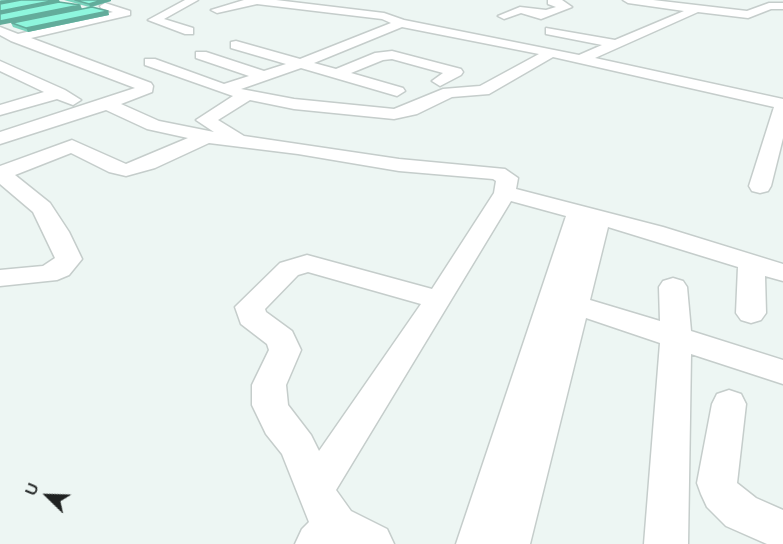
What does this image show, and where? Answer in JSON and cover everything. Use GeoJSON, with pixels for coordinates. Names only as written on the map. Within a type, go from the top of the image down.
{"type":"FeatureCollection","features":[{"type":"Feature","properties":{"kind":"street"},"geometry":{"type":"LineString","coordinates":[[0,29],[125,2],[119,0]]}},
{"type":"Feature","properties":{"kind":"street"},"geometry":{"type":"LineString","coordinates":[[217,10],[255,0],[384,16],[401,23],[551,52],[783,104],[760,186]]}},
{"type":"Feature","properties":{"kind":"street"},"geometry":{"type":"LineString","coordinates":[[504,16],[520,10],[544,15],[567,7],[552,2],[556,0]]}},
{"type":"Feature","properties":{"kind":"street"},"geometry":{"type":"LineString","coordinates":[[628,0],[679,6],[700,5],[748,15],[770,6],[781,6]]}},
{"type":"Feature","properties":{"kind":"street"},"geometry":{"type":"LineString","coordinates":[[749,0],[781,6]]}},
{"type":"Feature","properties":{"kind":"street"},"geometry":{"type":"LineString","coordinates":[[187,1],[154,20],[189,31]]}},
{"type":"Feature","properties":{"kind":"street"},"geometry":{"type":"LineString","coordinates":[[364,14],[383,9],[386,6],[385,3]]}},
{"type":"Feature","properties":{"kind":"street"},"geometry":{"type":"LineString","coordinates":[[581,59],[700,5]]}},
{"type":"Feature","properties":{"kind":"street"},"geometry":{"type":"LineString","coordinates":[[16,38],[126,13],[105,6]]}},
{"type":"Feature","properties":{"kind":"street"},"geometry":{"type":"LineString","coordinates":[[223,89],[299,64],[401,23]]}},
{"type":"Feature","properties":{"kind":"street"},"geometry":{"type":"LineString","coordinates":[[0,29],[16,38],[146,87],[141,92],[107,104],[0,138]]}},
{"type":"Feature","properties":{"kind":"street"},"geometry":{"type":"LineString","coordinates":[[550,31],[618,44]]}},
{"type":"Feature","properties":{"kind":"street"},"geometry":{"type":"LineString","coordinates":[[236,45],[372,85],[397,79],[421,63]]}},
{"type":"Feature","properties":{"kind":"street"},"geometry":{"type":"LineString","coordinates":[[251,143],[205,120],[247,96],[255,95],[294,104],[400,113],[449,92],[483,91],[551,52]]}},
{"type":"Feature","properties":{"kind":"street"},"geometry":{"type":"LineString","coordinates":[[3,68],[61,55]]}},
{"type":"Feature","properties":{"kind":"street"},"geometry":{"type":"LineString","coordinates":[[201,55],[264,76]]}},
{"type":"Feature","properties":{"kind":"street"},"geometry":{"type":"LineString","coordinates":[[336,74],[384,55],[456,72],[440,81]]}},
{"type":"Feature","properties":{"kind":"street"},"geometry":{"type":"LineString","coordinates":[[150,62],[247,96]]}},
{"type":"Feature","properties":{"kind":"street"},"geometry":{"type":"LineString","coordinates":[[0,110],[66,97],[3,68]]}},
{"type":"Feature","properties":{"kind":"street"},"geometry":{"type":"LineString","coordinates":[[11,86],[32,80]]}},
{"type":"Feature","properties":{"kind":"street"},"geometry":{"type":"LineString","coordinates":[[107,104],[153,125],[207,137],[298,148],[399,165],[498,173],[507,186],[589,214],[783,273]]}},
{"type":"Feature","properties":{"kind":"street"},"geometry":{"type":"LineString","coordinates":[[0,278],[47,274],[60,269],[69,259],[57,232],[42,208],[0,173],[67,143],[116,168],[126,170],[147,164],[207,137]]}},
{"type":"Feature","properties":{"kind":"street"},"geometry":{"type":"LineString","coordinates":[[315,489],[439,300],[507,186]]}},
{"type":"Feature","properties":{"kind":"street"},"geometry":{"type":"LineString","coordinates":[[508,544],[576,304],[589,214]]}},
{"type":"Feature","properties":{"kind":"street"},"geometry":{"type":"LineString","coordinates":[[478,544],[589,214]]}},
{"type":"Feature","properties":{"kind":"street"},"geometry":{"type":"LineString","coordinates":[[372,544],[326,535],[325,511],[298,446],[279,424],[270,405],[269,385],[285,350],[281,339],[252,317],[250,307],[289,269],[307,263],[439,300]]}},
{"type":"Feature","properties":{"kind":"street"},"geometry":{"type":"LineString","coordinates":[[751,264],[751,313]]}},
{"type":"Feature","properties":{"kind":"street"},"geometry":{"type":"LineString","coordinates":[[666,544],[676,336],[673,287]]}},
{"type":"Feature","properties":{"kind":"street"},"geometry":{"type":"LineString","coordinates":[[576,304],[783,372]]}},
{"type":"Feature","properties":{"kind":"street"},"geometry":{"type":"LineString","coordinates":[[729,404],[717,483],[721,494],[741,512],[783,530]]}},
{"type":"Feature","properties":{"kind":"building"},"geometry":{"type":"Polygon","coordinates":[[[21,0],[56,0],[0,11],[0,4],[21,0]]]}},
{"type":"Feature","properties":{"kind":"building"},"geometry":{"type":"Polygon","coordinates":[[[75,0],[102,0],[89,4],[75,0]]]}},
{"type":"Feature","properties":{"kind":"building"},"geometry":{"type":"Polygon","coordinates":[[[59,2],[80,5],[0,21],[0,14],[59,2]]]}},
{"type":"Feature","properties":{"kind":"building"},"geometry":{"type":"Polygon","coordinates":[[[92,7],[108,11],[26,28],[12,23],[92,7]]]}}]}
